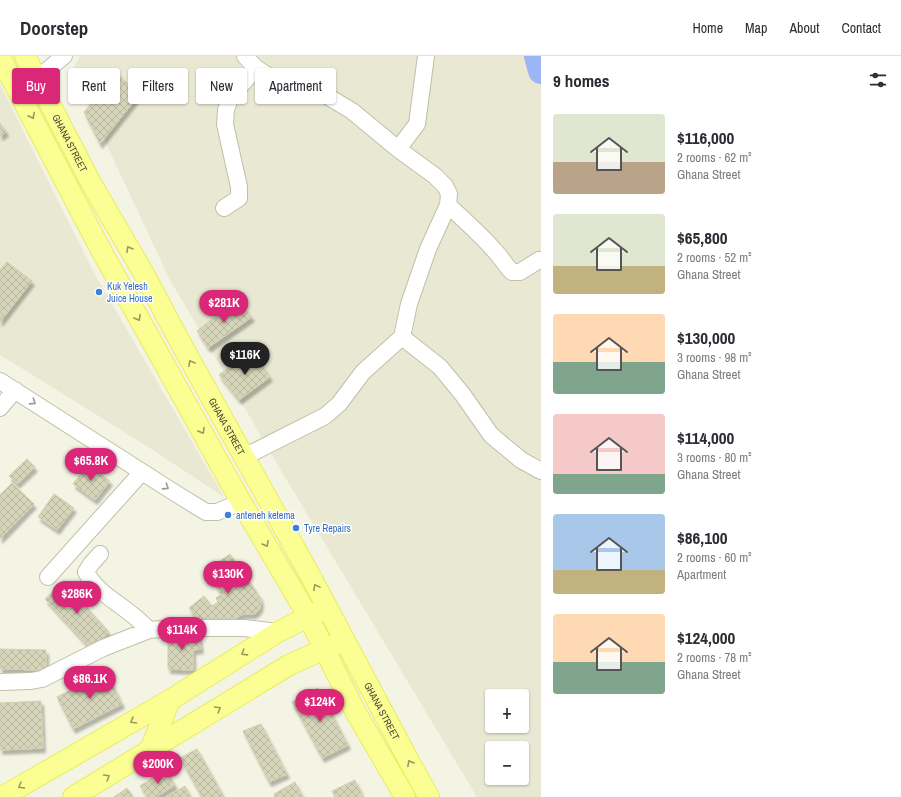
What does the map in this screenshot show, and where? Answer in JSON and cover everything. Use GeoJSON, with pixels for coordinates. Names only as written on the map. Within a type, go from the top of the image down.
{"type":"FeatureCollection","features":[{"type":"Feature","properties":{"kind":"main road","name":"GHANA STREET"},"geometry":{"type":"LineString","coordinates":[[25,56],[31,68]]}},
{"type":"Feature","properties":{"kind":"main road"},"geometry":{"type":"LineString","coordinates":[[0,57],[102,252],[241,502],[308,616],[355,711],[405,797]]}},
{"type":"Feature","properties":{"kind":"main road","name":"GHANA STREET"},"geometry":{"type":"LineString","coordinates":[[50,104],[91,183],[144,274],[327,607],[429,797]]}},
{"type":"Feature","properties":{"kind":"main road"},"geometry":{"type":"LineString","coordinates":[[2,797],[170,700],[278,632],[327,607]]}},
{"type":"Feature","properties":{"kind":"main road"},"geometry":{"type":"LineString","coordinates":[[73,797],[289,666],[344,641]]}},
{"type":"Feature","properties":{"kind":"main road"},"geometry":{"type":"LineString","coordinates":[[355,711],[377,699]]}},
{"type":"Feature","properties":{"kind":"main road"},"geometry":{"type":"LineString","coordinates":[[150,750],[170,700]]}},
{"type":"Feature","properties":{"kind":"street"},"geometry":{"type":"LineString","coordinates":[[50,68],[64,56]]}},
{"type":"Feature","properties":{"kind":"street"},"geometry":{"type":"LineString","coordinates":[[244,56],[256,68]]}},
{"type":"Feature","properties":{"kind":"street"},"geometry":{"type":"LineString","coordinates":[[398,149],[417,124],[426,56]]}},
{"type":"Feature","properties":{"kind":"street"},"geometry":{"type":"LineString","coordinates":[[224,208],[238,198],[240,187],[225,124],[226,110],[230,98],[255,69]]}},
{"type":"Feature","properties":{"kind":"street"},"geometry":{"type":"LineString","coordinates":[[244,457],[325,416],[340,404],[363,372],[402,337],[409,304],[428,249],[448,205],[449,194],[445,186],[435,176],[398,149],[352,111],[336,101]]}},
{"type":"Feature","properties":{"kind":"street"},"geometry":{"type":"LineString","coordinates":[[448,205],[498,253],[505,265],[512,272],[520,272],[539,260]]}},
{"type":"Feature","properties":{"kind":"street"},"geometry":{"type":"LineString","coordinates":[[402,337],[440,367],[463,395],[491,435],[521,460],[541,471]]}},
{"type":"Feature","properties":{"kind":"street"},"geometry":{"type":"LineString","coordinates":[[0,380],[206,512],[216,512],[241,502]]}},
{"type":"Feature","properties":{"kind":"street"},"geometry":{"type":"LineString","coordinates":[[0,408],[15,390]]}},
{"type":"Feature","properties":{"kind":"street"},"geometry":{"type":"LineString","coordinates":[[48,577],[142,472]]}},
{"type":"Feature","properties":{"kind":"street"},"geometry":{"type":"LineString","coordinates":[[100,554],[86,572],[102,592],[130,613],[149,630]]}},
{"type":"Feature","properties":{"kind":"street"},"geometry":{"type":"LineString","coordinates":[[0,682],[31,681],[42,679],[103,648],[149,630],[175,628],[244,628],[278,632]]}},
{"type":"Feature","properties":{"kind":"shaded area"},"geometry":{"type":"Polygon","coordinates":[[[80,56],[541,56],[541,797],[477,797],[279,467],[169,278],[87,104],[120,104],[120,68],[74,68],[80,56]]]}},
{"type":"Feature","properties":{"kind":"shaded area"},"geometry":{"type":"Polygon","coordinates":[[[0,84],[94,273],[224,497],[145,445],[0,355],[0,84]]]}},
{"type":"Feature","properties":{"kind":"building"},"geometry":{"type":"Polygon","coordinates":[[[120,76],[128,84],[128,104],[132,104],[100,144],[84,112],[91,104],[120,104],[120,76]]]}},
{"type":"Feature","properties":{"kind":"building"},"geometry":{"type":"Polygon","coordinates":[[[0,123],[6,132],[0,136],[0,123]]]}},
{"type":"Feature","properties":{"kind":"building"},"geometry":{"type":"Polygon","coordinates":[[[7,262],[32,281],[0,322],[0,270],[7,262]]]}},
{"type":"Feature","properties":{"kind":"building"},"geometry":{"type":"Polygon","coordinates":[[[236,300],[252,317],[208,348],[197,331],[236,300]]]}},
{"type":"Feature","properties":{"kind":"building"},"geometry":{"type":"Polygon","coordinates":[[[251,351],[270,377],[239,400],[219,375],[251,351]]]}},
{"type":"Feature","properties":{"kind":"building"},"geometry":{"type":"Polygon","coordinates":[[[27,459],[35,467],[17,484],[9,476],[27,459]]]}},
{"type":"Feature","properties":{"kind":"building"},"geometry":{"type":"Polygon","coordinates":[[[88,464],[110,481],[95,500],[73,484],[88,464]]]}},
{"type":"Feature","properties":{"kind":"building"},"geometry":{"type":"Polygon","coordinates":[[[12,483],[34,504],[0,539],[0,495],[12,483]]]}},
{"type":"Feature","properties":{"kind":"building"},"geometry":{"type":"Polygon","coordinates":[[[54,494],[74,508],[57,530],[38,517],[54,494]]]}},
{"type":"Feature","properties":{"kind":"building"},"geometry":{"type":"Polygon","coordinates":[[[230,554],[260,597],[260,608],[253,614],[243,614],[231,621],[201,624],[189,608],[204,596],[212,606],[218,602],[216,598],[224,593],[222,589],[219,591],[207,570],[230,554]]]}},
{"type":"Feature","properties":{"kind":"building"},"geometry":{"type":"Polygon","coordinates":[[[64,582],[109,632],[90,648],[45,599],[64,582]]]}},
{"type":"Feature","properties":{"kind":"building"},"geometry":{"type":"Polygon","coordinates":[[[168,632],[187,632],[187,636],[199,637],[201,649],[193,650],[193,670],[168,669],[168,632]]]}},
{"type":"Feature","properties":{"kind":"building"},"geometry":{"type":"Polygon","coordinates":[[[0,649],[46,650],[46,670],[0,669],[0,649]]]}},
{"type":"Feature","properties":{"kind":"building"},"geometry":{"type":"Polygon","coordinates":[[[106,672],[122,704],[73,729],[57,697],[106,672]]]}},
{"type":"Feature","properties":{"kind":"building"},"geometry":{"type":"Polygon","coordinates":[[[318,688],[348,745],[322,758],[292,702],[318,688]]]}},
{"type":"Feature","properties":{"kind":"building"},"geometry":{"type":"Polygon","coordinates":[[[41,701],[43,748],[0,750],[0,703],[41,701]]]}},
{"type":"Feature","properties":{"kind":"building"},"geometry":{"type":"Polygon","coordinates":[[[261,724],[287,774],[269,782],[243,731],[261,724]]]}},
{"type":"Feature","properties":{"kind":"building"},"geometry":{"type":"Polygon","coordinates":[[[197,749],[224,797],[202,797],[180,758],[197,749]]]}},
{"type":"Feature","properties":{"kind":"building"},"geometry":{"type":"Polygon","coordinates":[[[165,770],[175,785],[156,797],[148,797],[140,786],[165,770]]]}},
{"type":"Feature","properties":{"kind":"building"},"geometry":{"type":"Polygon","coordinates":[[[355,780],[363,797],[335,797],[332,791],[355,780]]]}},
{"type":"Feature","properties":{"kind":"building"},"geometry":{"type":"Polygon","coordinates":[[[295,782],[303,797],[275,797],[274,794],[295,782]]]}},
{"type":"Feature","properties":{"kind":"building"},"geometry":{"type":"Polygon","coordinates":[[[185,786],[191,797],[166,797],[185,786]]]}},
{"type":"Feature","properties":{"kind":"building"},"geometry":{"type":"Polygon","coordinates":[[[127,788],[133,797],[114,797],[127,788]]]}},
{"type":"Feature","properties":{"kind":"waterway"},"geometry":{"type":"LineString","coordinates":[[537,56],[541,71]]}},
{"type":"Feature","properties":{"kind":"place","name":"Kuk Yelesh Juice House"},"geometry":{"type":"Point","coordinates":[99,292]}},
{"type":"Feature","properties":{"kind":"place","name":"anteneh ketema"},"geometry":{"type":"Point","coordinates":[228,515]}},
{"type":"Feature","properties":{"kind":"place","name":"Tyre Repairs"},"geometry":{"type":"Point","coordinates":[296,528]}}]}
